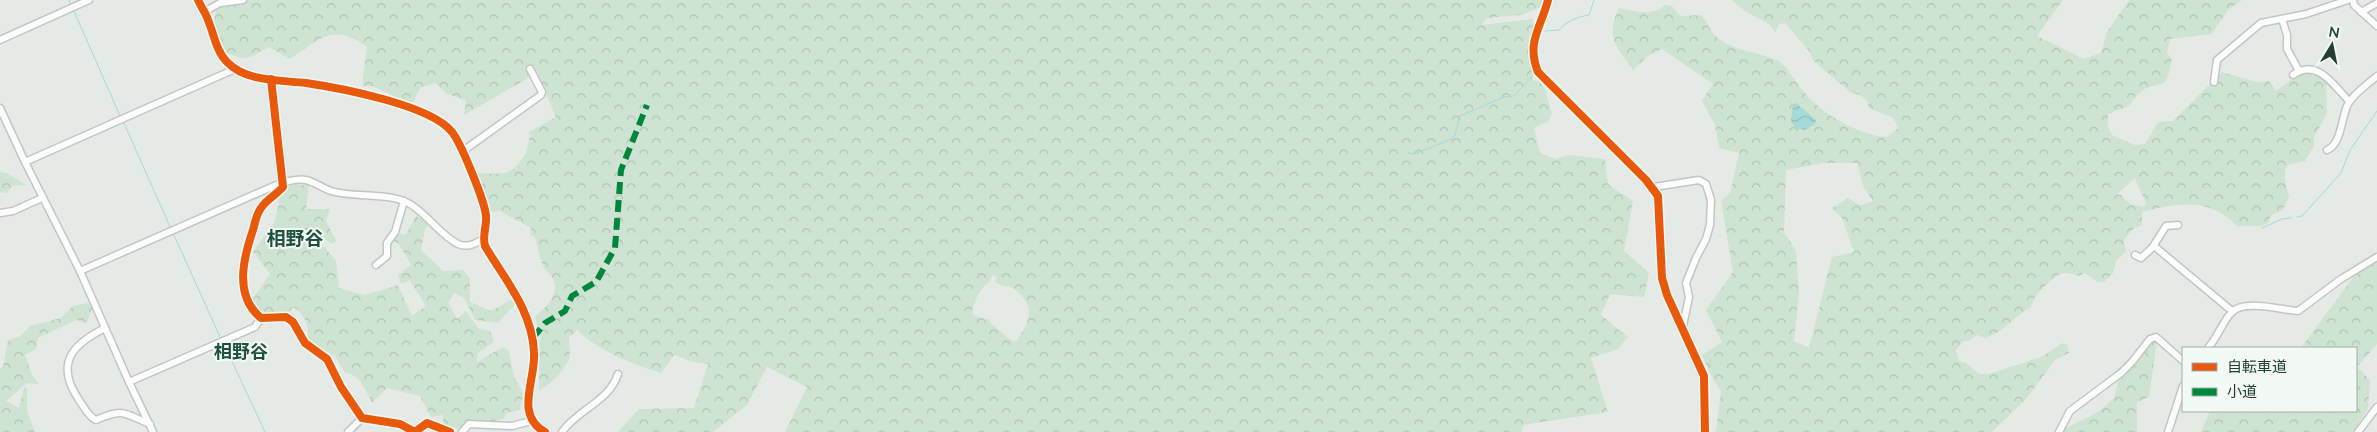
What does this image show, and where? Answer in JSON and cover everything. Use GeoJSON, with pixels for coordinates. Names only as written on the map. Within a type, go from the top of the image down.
{"type":"FeatureCollection","features":[{"type":"Feature","properties":{"kind":"street"},"geometry":{"type":"LineString","coordinates":[[0,40],[89,0]]}},
{"type":"Feature","properties":{"kind":"street"},"geometry":{"type":"LineString","coordinates":[[198,0],[220,54],[235,69],[246,74],[271,79],[350,90],[436,118],[452,131],[463,151],[486,214],[483,239],[491,257],[524,307],[533,338],[534,374],[528,402],[531,421],[536,427],[545,432]]}},
{"type":"Feature","properties":{"kind":"street"},"geometry":{"type":"LineString","coordinates":[[204,12],[220,2],[243,0]]}},
{"type":"Feature","properties":{"kind":"street"},"geometry":{"type":"LineString","coordinates":[[1548,0],[1533,48],[1533,58],[1538,72],[1654,187],[1658,196],[1662,278],[1667,295],[1704,376],[1705,432]]}},
{"type":"Feature","properties":{"kind":"street"},"geometry":{"type":"LineString","coordinates":[[2214,82],[2217,74],[2215,64],[2220,57],[2261,23],[2306,14],[2348,0]]}},
{"type":"Feature","properties":{"kind":"street"},"geometry":{"type":"LineString","coordinates":[[2353,0],[2354,5],[2377,26]]}},
{"type":"Feature","properties":{"kind":"street"},"geometry":{"type":"LineString","coordinates":[[2361,12],[2377,3]]}},
{"type":"Feature","properties":{"kind":"street"},"geometry":{"type":"LineString","coordinates":[[2282,19],[2288,36],[2287,49],[2296,73],[2308,69],[2322,72],[2349,102]]}},
{"type":"Feature","properties":{"kind":"street"},"geometry":{"type":"LineString","coordinates":[[24,162],[235,69]]}},
{"type":"Feature","properties":{"kind":"street"},"geometry":{"type":"LineString","coordinates":[[463,151],[542,95],[530,69]]}},
{"type":"Feature","properties":{"kind":"street"},"geometry":{"type":"LineString","coordinates":[[2327,150],[2334,145],[2337,139],[2349,102],[2377,76]]}},
{"type":"Feature","properties":{"kind":"street"},"geometry":{"type":"LineString","coordinates":[[271,79],[283,186],[262,206],[256,216],[245,251],[243,281],[247,301],[252,310],[261,318],[286,316],[293,322],[305,343],[327,359],[341,387],[362,418],[400,424],[415,432],[422,424],[427,423],[450,432]]}},
{"type":"Feature","properties":{"kind":"street"},"geometry":{"type":"LineString","coordinates":[[0,108],[24,162],[80,271],[129,382],[154,432]]}},
{"type":"Feature","properties":{"kind":"street"},"geometry":{"type":"LineString","coordinates":[[80,271],[283,182],[306,180],[338,193],[404,202],[428,217],[458,244],[471,245],[483,239]]}},
{"type":"Feature","properties":{"kind":"street"},"geometry":{"type":"LineString","coordinates":[[1654,187],[1699,180],[1706,184],[1710,200],[1710,225],[1706,239],[1686,283],[1689,297],[1682,327]]}},
{"type":"Feature","properties":{"kind":"street"},"geometry":{"type":"LineString","coordinates":[[0,214],[14,212],[42,198]]}},
{"type":"Feature","properties":{"kind":"street"},"geometry":{"type":"LineString","coordinates":[[376,265],[387,256],[386,243],[394,232],[404,202]]}},
{"type":"Feature","properties":{"kind":"street"},"geometry":{"type":"LineString","coordinates":[[2135,255],[2141,258],[2154,246],[2166,226],[2178,225]]}},
{"type":"Feature","properties":{"kind":"street"},"geometry":{"type":"LineString","coordinates":[[2154,246],[2232,311]]}},
{"type":"Feature","properties":{"kind":"street"},"geometry":{"type":"LineString","coordinates":[[2209,347],[2217,338],[2232,311],[2249,305],[2298,311],[2341,279],[2377,257]]}},
{"type":"Feature","properties":{"kind":"street"},"geometry":{"type":"LineString","coordinates":[[129,382],[255,327],[261,318]]}},
{"type":"Feature","properties":{"kind":"street"},"geometry":{"type":"LineString","coordinates":[[105,328],[87,337],[70,356],[67,363],[68,378],[76,395],[91,417],[96,420],[119,412],[130,414],[150,424]]}},
{"type":"Feature","properties":{"kind":"street"},"geometry":{"type":"LineString","coordinates":[[2059,432],[2070,412],[2121,373],[2150,339],[2156,336],[2182,360]]}},
{"type":"Feature","properties":{"kind":"street"},"geometry":{"type":"LineString","coordinates":[[562,432],[575,417],[613,387],[618,374]]}},
{"type":"Feature","properties":{"kind":"street"},"geometry":{"type":"LineString","coordinates":[[2168,432],[2182,389]]}},
{"type":"Feature","properties":{"kind":"street"},"geometry":{"type":"LineString","coordinates":[[2358,432],[2377,407]]}},
{"type":"Feature","properties":{"kind":"street"},"geometry":{"type":"LineString","coordinates":[[348,432],[362,418]]}},
{"type":"Feature","properties":{"kind":"street"},"geometry":{"type":"LineString","coordinates":[[462,432],[469,424],[512,426],[531,421]]}},
{"type":"Feature","properties":{"kind":"green space"},"geometry":{"type":"Polygon","coordinates":[[[218,0],[1543,0],[1541,7],[1521,15],[1487,18],[1481,25],[1533,19],[1533,81],[1538,80],[1544,87],[1552,113],[1549,121],[1534,128],[1540,153],[1555,159],[1569,155],[1605,159],[1608,184],[1633,201],[1624,251],[1649,273],[1644,297],[1610,294],[1601,315],[1628,337],[1618,349],[1591,358],[1608,412],[1523,425],[1522,432],[785,432],[807,387],[767,367],[747,405],[713,432],[618,432],[639,409],[694,408],[708,364],[693,362],[674,355],[661,373],[605,350],[585,338],[577,330],[569,338],[570,354],[567,363],[551,382],[539,390],[540,336],[535,317],[547,306],[553,297],[555,292],[554,281],[544,267],[535,238],[530,234],[531,228],[500,211],[489,212],[475,173],[501,173],[513,169],[527,149],[529,132],[556,117],[537,73],[464,115],[466,101],[446,93],[435,83],[420,88],[412,105],[373,86],[362,86],[367,47],[344,36],[327,36],[290,59],[269,47],[245,58],[220,50],[214,31],[218,0]],[[992,275],[990,282],[980,291],[972,312],[975,316],[990,320],[1009,339],[1016,342],[1026,325],[1029,313],[1028,308],[1022,296],[1015,289],[995,282],[997,277],[992,275]]]}},
{"type":"Feature","properties":{"kind":"green space"},"geometry":{"type":"Polygon","coordinates":[[[1732,0],[2063,0],[2037,36],[2084,59],[2101,53],[2107,32],[2129,0],[2242,0],[2227,11],[2212,34],[2170,39],[2167,53],[2172,59],[2168,76],[2164,83],[2146,88],[2136,96],[2129,106],[2108,114],[2108,126],[2112,135],[2135,145],[2145,144],[2158,122],[2173,121],[2222,72],[2256,82],[2269,81],[2276,91],[2299,75],[2309,74],[2326,78],[2327,114],[2314,137],[2314,146],[2305,161],[2288,165],[2285,170],[2285,181],[2289,197],[2282,211],[2271,215],[2269,222],[2263,226],[2237,226],[2215,210],[2204,206],[2168,206],[2142,212],[2142,225],[2133,229],[2124,240],[2126,251],[2116,261],[2113,273],[2104,282],[2098,282],[2084,273],[2079,276],[2063,273],[2044,287],[2035,298],[2031,307],[2004,328],[1985,338],[1977,335],[1968,341],[1963,341],[1956,350],[1959,361],[1966,363],[1979,374],[1989,374],[2041,357],[2063,343],[2067,345],[2069,353],[2055,360],[2027,398],[1992,432],[1716,432],[1721,391],[1702,355],[1722,342],[1706,310],[1733,272],[1721,201],[1730,193],[1739,153],[1719,148],[1715,125],[1702,101],[1713,84],[1662,49],[1648,56],[1633,70],[1614,41],[1613,27],[1619,8],[1637,12],[1648,12],[1665,5],[1672,6],[1680,16],[1701,15],[1713,33],[1726,44],[1780,62],[1801,89],[1820,108],[1841,122],[1864,132],[1887,137],[1898,128],[1893,118],[1869,108],[1867,101],[1860,95],[1851,93],[1813,60],[1810,52],[1785,23],[1779,24],[1775,32],[1769,24],[1743,10],[1732,0]],[[1823,163],[1786,170],[1784,232],[1796,251],[1799,293],[1794,341],[1809,348],[1832,257],[1854,252],[1842,218],[1832,208],[1848,198],[1860,205],[1873,201],[1863,186],[1857,163],[1823,163]],[[2135,178],[2117,194],[2122,195],[2130,204],[2144,207],[2146,203],[2135,178]]]}},
{"type":"Feature","properties":{"kind":"green space"},"geometry":{"type":"Polygon","coordinates":[[[0,172],[7,173],[26,185],[12,186],[7,193],[0,192],[0,172]]]}},
{"type":"Feature","properties":{"kind":"green space"},"geometry":{"type":"Polygon","coordinates":[[[287,184],[309,185],[306,209],[330,209],[326,221],[336,240],[334,244],[314,235],[336,261],[339,288],[365,295],[398,285],[412,316],[426,306],[410,280],[401,284],[398,275],[411,265],[399,244],[393,241],[396,235],[406,234],[416,216],[429,225],[425,229],[421,250],[443,271],[463,270],[470,279],[470,302],[491,311],[511,300],[515,304],[498,323],[475,320],[465,299],[455,293],[448,302],[457,319],[466,311],[478,328],[490,331],[494,342],[478,353],[477,362],[503,347],[509,351],[514,376],[523,393],[520,410],[506,413],[504,419],[456,428],[443,425],[443,415],[431,417],[420,396],[387,388],[372,403],[362,383],[355,376],[344,372],[334,354],[328,358],[307,343],[308,332],[306,322],[297,310],[293,307],[287,315],[262,315],[252,300],[270,274],[253,252],[275,221],[280,197],[287,184]]]}},
{"type":"Feature","properties":{"kind":"green space"},"geometry":{"type":"Polygon","coordinates":[[[2377,261],[2377,344],[2357,367],[2357,347],[2302,347],[2357,272],[2377,261]]]}},
{"type":"Feature","properties":{"kind":"green space"},"geometry":{"type":"Polygon","coordinates":[[[87,303],[92,308],[87,323],[76,320],[38,338],[36,349],[25,355],[32,375],[39,384],[27,383],[6,401],[19,408],[24,388],[27,387],[27,411],[35,432],[0,432],[0,369],[3,367],[8,340],[21,336],[30,326],[61,318],[73,306],[87,303]]]}},
{"type":"Feature","properties":{"kind":"green space"},"geometry":{"type":"Polygon","coordinates":[[[2157,341],[2149,397],[2137,402],[2137,432],[2058,432],[2098,412],[2114,398],[2119,380],[2151,342],[2157,341]]]}},
{"type":"Feature","properties":{"kind":"green space"},"geometry":{"type":"Polygon","coordinates":[[[2357,367],[2370,380],[2368,408],[2353,432],[2201,432],[2210,412],[2357,412],[2357,367]]]}},
{"type":"Feature","properties":{"kind":"water"},"geometry":{"type":"Polygon","coordinates":[[[1796,103],[1816,120],[1815,124],[1805,130],[1795,128],[1791,121],[1793,104],[1796,103]]]}},
{"type":"Feature","properties":{"kind":"waterway"},"geometry":{"type":"LineString","coordinates":[[69,0],[71,6]]}},
{"type":"Feature","properties":{"kind":"waterway"},"geometry":{"type":"LineString","coordinates":[[1545,31],[1559,30],[1572,20],[1589,15],[1594,0]]}},
{"type":"Feature","properties":{"kind":"waterway"},"geometry":{"type":"LineString","coordinates":[[73,9],[121,118]]}},
{"type":"Feature","properties":{"kind":"waterway"},"geometry":{"type":"LineString","coordinates":[[1531,71],[1530,42],[1533,32]]}},
{"type":"Feature","properties":{"kind":"waterway"},"geometry":{"type":"LineString","coordinates":[[1408,153],[1414,154],[1452,139],[1455,135],[1460,116],[1504,97],[1514,96],[1532,77]]}},
{"type":"Feature","properties":{"kind":"waterway"},"geometry":{"type":"LineString","coordinates":[[2297,217],[2302,216],[2341,173],[2350,150],[2377,111]]}},
{"type":"Feature","properties":{"kind":"waterway"},"geometry":{"type":"LineString","coordinates":[[123,121],[171,229]]}},
{"type":"Feature","properties":{"kind":"waterway"},"geometry":{"type":"LineString","coordinates":[[2262,228],[2282,219],[2291,218]]}},
{"type":"Feature","properties":{"kind":"waterway"},"geometry":{"type":"LineString","coordinates":[[173,233],[221,339]]}},
{"type":"Feature","properties":{"kind":"waterway"},"geometry":{"type":"LineString","coordinates":[[224,344],[265,432]]}},
{"type":"Feature","properties":{"kind":"marked path"},"geometry":{"type":"LineString","coordinates":[[533,338],[545,323],[565,311],[572,296],[596,282],[615,248],[621,170],[647,105]]}},
{"type":"Feature","properties":{"kind":"cycle path"},"geometry":{"type":"LineString","coordinates":[[198,0],[207,17],[220,53],[235,69],[253,77],[321,85],[384,99],[425,114],[441,122],[452,132],[466,160],[485,209],[485,246],[516,296],[528,322],[534,352],[528,407],[530,416],[536,425],[545,432]]}},
{"type":"Feature","properties":{"kind":"cycle path"},"geometry":{"type":"LineString","coordinates":[[1548,0],[1534,43],[1538,72],[1646,180],[1658,196],[1662,278],[1667,295],[1704,376],[1705,432]]}},
{"type":"Feature","properties":{"kind":"cycle path"},"geometry":{"type":"LineString","coordinates":[[271,79],[283,187],[259,211],[246,253],[243,277],[244,288],[252,309],[261,318],[286,317],[293,322],[305,343],[327,359],[341,387],[362,418],[400,424],[415,432],[427,423],[450,432]]}},
{"type":"Feature","properties":{"kind":"district","name":"相野谷"},"geometry":{"type":"Point","coordinates":[295,237]}},
{"type":"Feature","properties":{"kind":"district","name":"相野谷"},"geometry":{"type":"Point","coordinates":[241,351]}}]}
